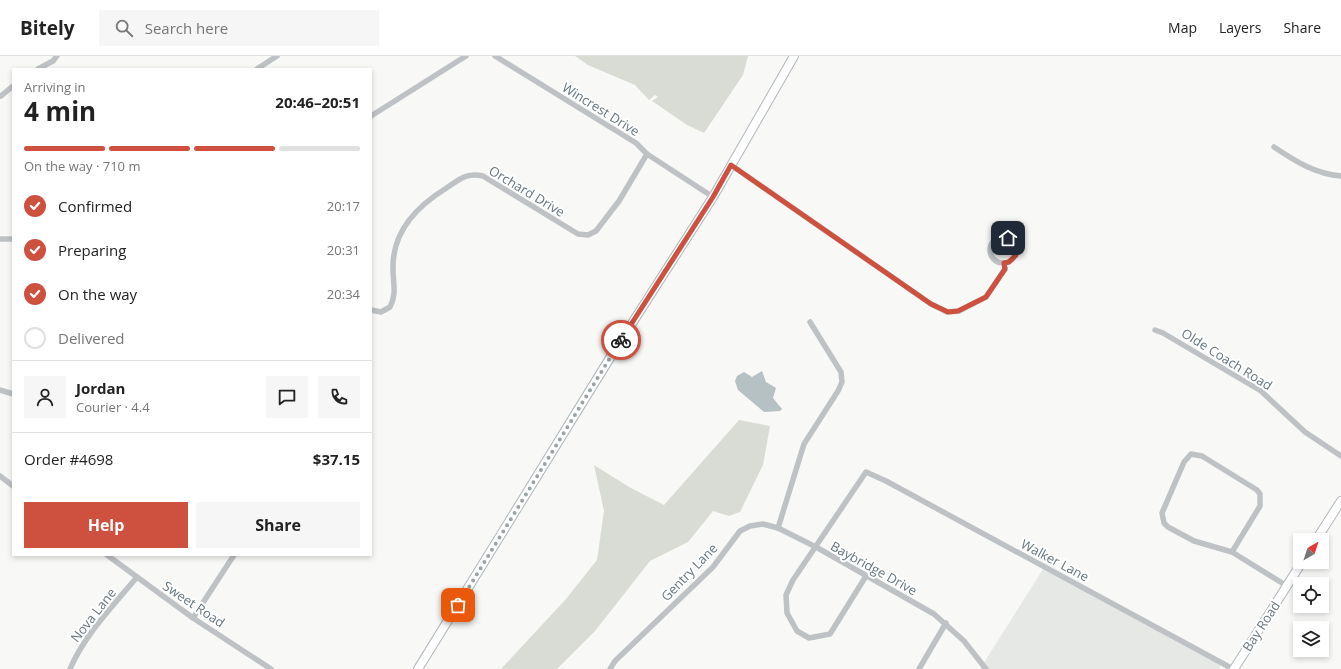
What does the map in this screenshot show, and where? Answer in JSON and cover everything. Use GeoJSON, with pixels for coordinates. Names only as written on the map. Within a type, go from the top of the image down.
{"type":"FeatureCollection","features":[{"type":"Feature","properties":{"kind":"street"},"geometry":{"type":"LineString","coordinates":[[40,68],[53,61],[57,56]]}},
{"type":"Feature","properties":{"kind":"street"},"geometry":{"type":"LineString","coordinates":[[259,68],[278,56]]}},
{"type":"Feature","properties":{"kind":"street"},"geometry":{"type":"LineString","coordinates":[[372,115],[466,56]]}},
{"type":"Feature","properties":{"kind":"street","name":"Wincrest Drive"},"geometry":{"type":"LineString","coordinates":[[495,56],[636,143],[647,154],[713,197]]}},
{"type":"Feature","properties":{"kind":"street"},"geometry":{"type":"LineString","coordinates":[[418,669],[613,353],[713,197],[794,56]]}},
{"type":"Feature","properties":{"kind":"street"},"geometry":{"type":"LineString","coordinates":[[1,96],[12,87]]}},
{"type":"Feature","properties":{"kind":"street"},"geometry":{"type":"LineString","coordinates":[[1274,147],[1309,169],[1322,174],[1341,176]]}},
{"type":"Feature","properties":{"kind":"street","name":"Orchard Drive"},"geometry":{"type":"LineString","coordinates":[[372,310],[381,312],[390,308],[395,298],[394,253],[400,232],[412,214],[425,201],[463,177],[472,173],[483,176],[578,234],[588,234],[596,231],[619,201],[647,154]]}},
{"type":"Feature","properties":{"kind":"street"},"geometry":{"type":"LineString","coordinates":[[731,165],[931,304],[948,312],[958,311],[986,297],[1005,269],[1004,263]]}},
{"type":"Feature","properties":{"kind":"street"},"geometry":{"type":"LineString","coordinates":[[1003,237],[1013,240],[1017,250],[1013,259],[1004,263],[994,260],[990,250],[994,241],[1003,237]]}},
{"type":"Feature","properties":{"kind":"street"},"geometry":{"type":"LineString","coordinates":[[0,239],[12,239]]}},
{"type":"Feature","properties":{"kind":"street"},"geometry":{"type":"LineString","coordinates":[[778,528],[804,444],[838,391],[842,382],[841,372],[810,322]]}},
{"type":"Feature","properties":{"kind":"street","name":"Olde Coach Road"},"geometry":{"type":"LineString","coordinates":[[1155,330],[1163,333],[1261,391],[1305,432],[1341,456]]}},
{"type":"Feature","properties":{"kind":"street"},"geometry":{"type":"LineString","coordinates":[[0,390],[12,394]]}},
{"type":"Feature","properties":{"kind":"street"},"geometry":{"type":"LineString","coordinates":[[1232,552],[1260,506],[1260,494],[1202,456],[1191,454],[1184,462],[1162,513],[1162,519],[1168,528],[1194,541],[1232,552],[1287,586]]}},
{"type":"Feature","properties":{"kind":"street","name":"Baybridge Drive"},"geometry":{"type":"LineString","coordinates":[[866,472],[816,547],[934,614],[964,641],[986,669]]}},
{"type":"Feature","properties":{"kind":"street","name":"Walker Lane"},"geometry":{"type":"LineString","coordinates":[[866,472],[886,481],[1045,566],[1233,669]]}},
{"type":"Feature","properties":{"kind":"street"},"geometry":{"type":"LineString","coordinates":[[0,476],[12,485]]}},
{"type":"Feature","properties":{"kind":"street"},"geometry":{"type":"LineString","coordinates":[[1320,533],[1341,500]]}},
{"type":"Feature","properties":{"kind":"street","name":"Gentry Lane"},"geometry":{"type":"LineString","coordinates":[[610,669],[615,661],[713,567],[740,530],[750,526],[763,524],[778,528],[816,547]]}},
{"type":"Feature","properties":{"kind":"street"},"geometry":{"type":"LineString","coordinates":[[816,547],[793,580],[786,595],[787,613],[797,631],[809,638],[830,634],[866,576]]}},
{"type":"Feature","properties":{"kind":"street","name":"Sweet Road"},"geometry":{"type":"LineString","coordinates":[[108,556],[193,618],[271,669]]}},
{"type":"Feature","properties":{"kind":"street"},"geometry":{"type":"LineString","coordinates":[[193,618],[233,556]]}},
{"type":"Feature","properties":{"kind":"street","name":"Bay Road"},"geometry":{"type":"LineString","coordinates":[[1233,669],[1298,569]]}},
{"type":"Feature","properties":{"kind":"street","name":"Nova Lane"},"geometry":{"type":"LineString","coordinates":[[70,669],[77,653],[87,638],[136,577]]}},
{"type":"Feature","properties":{"kind":"street"},"geometry":{"type":"LineString","coordinates":[[919,669],[946,624]]}},
{"type":"Feature","properties":{"kind":"shaded area"},"geometry":{"type":"Polygon","coordinates":[[[575,56],[748,56],[743,75],[704,133],[687,125],[652,101],[658,97],[655,95],[649,100],[635,85],[588,65],[575,56]]]}},
{"type":"Feature","properties":{"kind":"shaded area"},"geometry":{"type":"Polygon","coordinates":[[[762,371],[766,382],[776,388],[773,398],[782,409],[780,411],[764,412],[738,390],[735,381],[737,376],[744,372],[752,377],[762,371]]]}},
{"type":"Feature","properties":{"kind":"shaded area"},"geometry":{"type":"Polygon","coordinates":[[[739,420],[770,426],[763,465],[740,512],[729,516],[713,511],[688,542],[650,561],[595,631],[557,669],[501,669],[566,599],[597,560],[604,511],[594,465],[629,487],[664,505],[739,420]]]}},
{"type":"Feature","properties":{"kind":"shaded area"},"geometry":{"type":"Polygon","coordinates":[[[1045,566],[1221,665],[1219,669],[980,669],[1045,566]]]}},
{"type":"Feature","properties":{"kind":"way so far"},"geometry":{"type":"LineString","coordinates":[[458,605],[621,340]]}},
{"type":"Feature","properties":{"kind":"route"},"geometry":{"type":"LineString","coordinates":[[621,340],[713,197],[731,165],[931,304],[948,312],[958,311],[986,297],[1005,269],[1004,263],[1009,262],[1016,255],[1016,245],[1013,240],[1008,238]]}}]}
